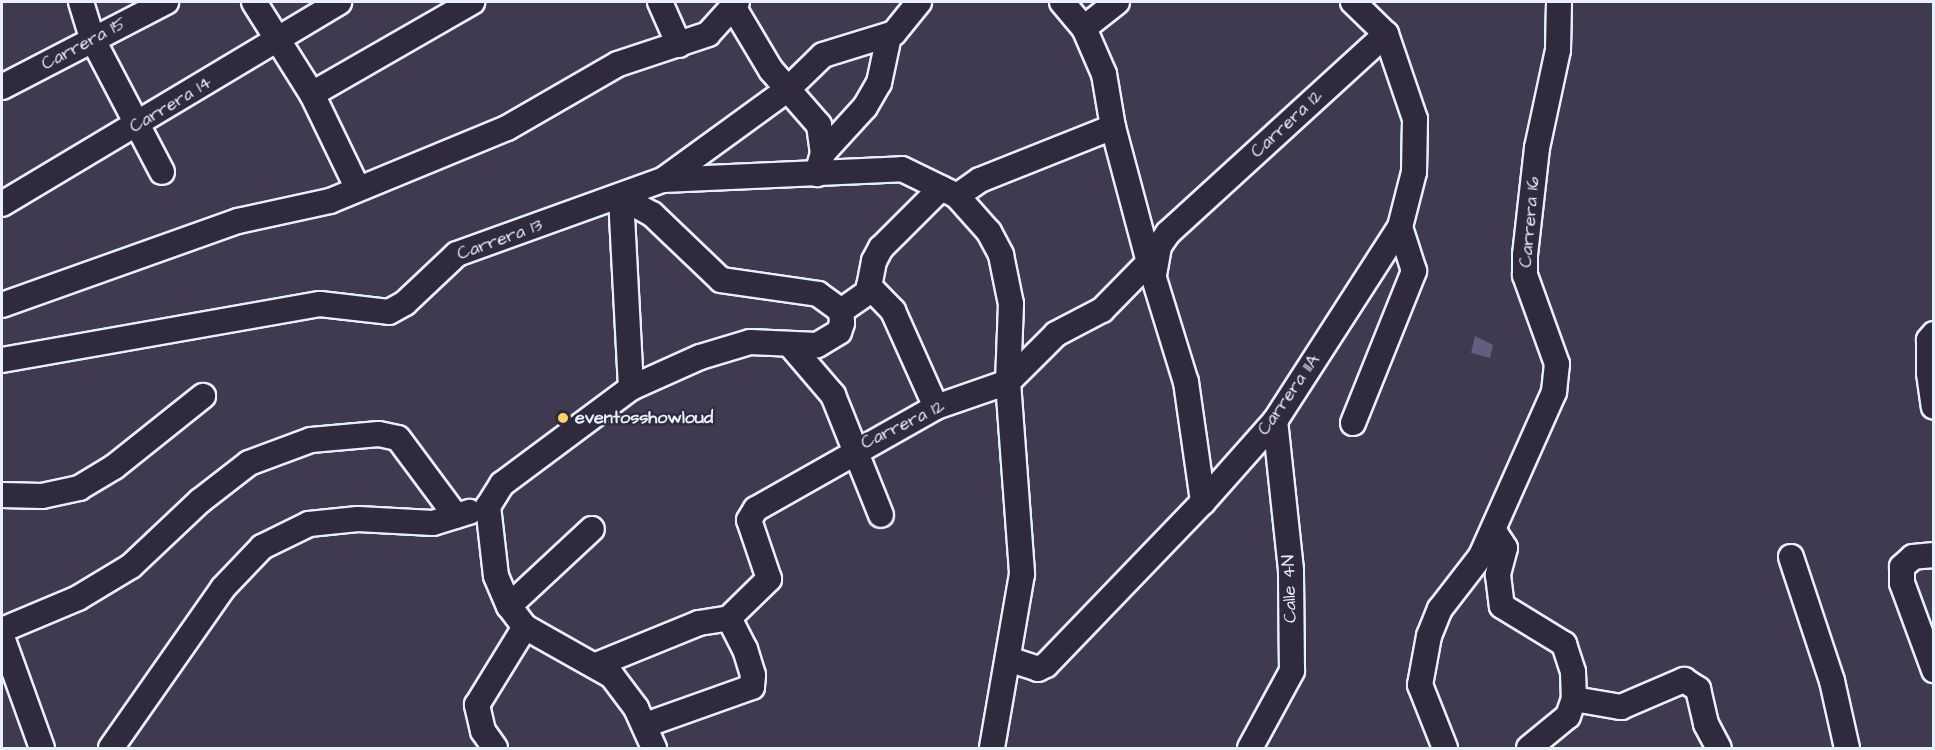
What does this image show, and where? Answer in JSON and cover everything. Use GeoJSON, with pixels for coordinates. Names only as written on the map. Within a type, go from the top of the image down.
{"type":"FeatureCollection","features":[{"type":"Feature","properties":{"kind":"street"},"geometry":{"type":"LineString","coordinates":[[81,2],[92,38],[139,124],[162,172]]}},
{"type":"Feature","properties":{"kind":"street","name":"Carrera 15"},"geometry":{"type":"LineString","coordinates":[[2,87],[92,38],[166,2]]}},
{"type":"Feature","properties":{"kind":"street"},"geometry":{"type":"LineString","coordinates":[[254,2],[312,94],[357,187]]}},
{"type":"Feature","properties":{"kind":"street","name":"Carrera 14"},"geometry":{"type":"LineString","coordinates":[[2,204],[279,41],[339,2]]}},
{"type":"Feature","properties":{"kind":"street"},"geometry":{"type":"LineString","coordinates":[[312,94],[442,11],[472,2]]}},
{"type":"Feature","properties":{"kind":"street"},"geometry":{"type":"LineString","coordinates":[[660,2],[679,45]]}},
{"type":"Feature","properties":{"kind":"street"},"geometry":{"type":"LineString","coordinates":[[820,163],[865,107],[879,83],[889,36],[919,2]]}},
{"type":"Feature","properties":{"kind":"street"},"geometry":{"type":"LineString","coordinates":[[1062,2],[1084,28],[1104,74],[1113,126],[1151,268],[1186,382],[1203,502]]}},
{"type":"Feature","properties":{"kind":"street"},"geometry":{"type":"LineString","coordinates":[[1084,28],[1118,2]]}},
{"type":"Feature","properties":{"kind":"street"},"geometry":{"type":"LineString","coordinates":[[1353,2],[1386,34]]}},
{"type":"Feature","properties":{"kind":"street","name":"Carrera 16"},"geometry":{"type":"LineString","coordinates":[[1444,748],[1420,685],[1422,665],[1440,609],[1474,567],[1494,531],[1554,392],[1557,364],[1526,275],[1525,255],[1537,148],[1558,50],[1559,2]]}},
{"type":"Feature","properties":{"kind":"street"},"geometry":{"type":"LineString","coordinates":[[2,305],[108,264],[238,221],[330,201],[357,187],[507,128],[618,64],[708,34],[736,5],[786,90],[819,125],[820,163]]}},
{"type":"Feature","properties":{"kind":"street","name":"Carrera 11A"},"geometry":{"type":"LineString","coordinates":[[1011,660],[1038,669],[1046,665],[1203,502],[1275,420],[1400,227],[1418,143],[1405,82],[1386,34]]}},
{"type":"Feature","properties":{"kind":"street","name":"Carrera 12"},"geometry":{"type":"LineString","coordinates":[[729,618],[769,579],[749,519],[756,509],[798,487],[852,451],[936,406],[1008,382],[1056,334],[1102,310],[1151,268],[1159,246],[1168,233],[1386,34]]}},
{"type":"Feature","properties":{"kind":"street","name":"Carrera 13"},"geometry":{"type":"LineString","coordinates":[[2,360],[320,304],[389,312],[405,303],[458,254],[663,180],[786,90],[829,52],[889,36]]}},
{"type":"Feature","properties":{"kind":"street"},"geometry":{"type":"LineString","coordinates":[[841,311],[857,304],[869,286],[881,248],[949,192],[1113,126]]}},
{"type":"Feature","properties":{"kind":"street"},"geometry":{"type":"LineString","coordinates":[[663,180],[820,163],[902,169],[949,192],[989,232],[1001,255],[1011,304],[1008,382],[1019,475],[1022,574],[1011,660],[993,748]]}},
{"type":"Feature","properties":{"kind":"street"},"geometry":{"type":"LineString","coordinates":[[621,197],[652,214],[722,280],[818,294],[841,311],[842,322],[833,336],[817,345],[743,343],[631,388],[502,484],[488,506],[496,576],[509,606],[525,627],[596,665],[623,689],[645,725],[654,748]]}},
{"type":"Feature","properties":{"kind":"street"},"geometry":{"type":"LineString","coordinates":[[621,197],[631,388]]}},
{"type":"Feature","properties":{"kind":"street"},"geometry":{"type":"LineString","coordinates":[[1353,423],[1414,271],[1400,227]]}},
{"type":"Feature","properties":{"kind":"street"},"geometry":{"type":"LineString","coordinates":[[869,286],[893,311],[936,406]]}},
{"type":"Feature","properties":{"kind":"street"},"geometry":{"type":"LineString","coordinates":[[1934,334],[1929,340],[1934,407]]}},
{"type":"Feature","properties":{"kind":"street"},"geometry":{"type":"LineString","coordinates":[[791,346],[833,395],[852,451],[881,515]]}},
{"type":"Feature","properties":{"kind":"street"},"geometry":{"type":"LineString","coordinates":[[2,495],[59,494],[93,481],[203,396]]}},
{"type":"Feature","properties":{"kind":"street","name":"Calle 4N"},"geometry":{"type":"LineString","coordinates":[[1250,748],[1292,671],[1291,570],[1275,420]]}},
{"type":"Feature","properties":{"kind":"street"},"geometry":{"type":"LineString","coordinates":[[2,630],[78,598],[131,566],[249,463],[311,440],[379,434],[398,438],[456,516]]}},
{"type":"Feature","properties":{"kind":"street"},"geometry":{"type":"LineString","coordinates":[[111,748],[223,588],[262,547],[309,524],[358,519],[419,524],[488,506]]}},
{"type":"Feature","properties":{"kind":"street"},"geometry":{"type":"LineString","coordinates":[[509,606],[592,529]]}},
{"type":"Feature","properties":{"kind":"street"},"geometry":{"type":"LineString","coordinates":[[1494,531],[1505,548],[1498,575],[1502,606],[1564,644],[1573,672],[1574,699],[1568,716],[1529,748]]}},
{"type":"Feature","properties":{"kind":"street"},"geometry":{"type":"LineString","coordinates":[[1934,555],[1913,557],[1902,567],[1902,575],[1934,670]]}},
{"type":"Feature","properties":{"kind":"street"},"geometry":{"type":"LineString","coordinates":[[1791,557],[1832,681],[1847,748]]}},
{"type":"Feature","properties":{"kind":"street"},"geometry":{"type":"LineString","coordinates":[[596,665],[699,623],[729,618],[745,649],[753,675],[752,687],[645,725]]}},
{"type":"Feature","properties":{"kind":"street"},"geometry":{"type":"LineString","coordinates":[[495,748],[483,731],[477,705],[525,627]]}},
{"type":"Feature","properties":{"kind":"street"},"geometry":{"type":"LineString","coordinates":[[2,637],[42,748]]}},
{"type":"Feature","properties":{"kind":"street"},"geometry":{"type":"LineString","coordinates":[[1574,699],[1621,707],[1684,680],[1698,689],[1706,724],[1719,748]]}},
{"type":"Feature","properties":{"kind":"building"},"geometry":{"type":"Polygon","coordinates":[[[1475,336],[1493,345],[1490,358],[1471,353],[1475,336]]]}},
{"type":"Feature","properties":{"kind":"place","name":"eventosshowloud"},"geometry":{"type":"Point","coordinates":[563,418]}}]}
